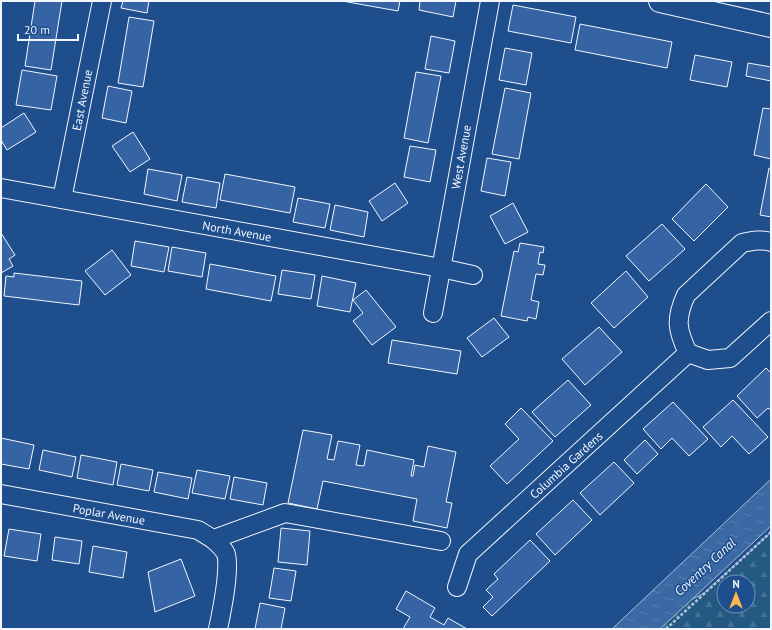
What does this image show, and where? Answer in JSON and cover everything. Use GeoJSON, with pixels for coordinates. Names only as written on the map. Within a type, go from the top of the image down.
{"type":"FeatureCollection","features":[{"type":"Feature","properties":{"kind":"main road"},"geometry":{"type":"LineString","coordinates":[[660,1],[771,26]]}},
{"type":"Feature","properties":{"kind":"street","name":"East Avenue"},"geometry":{"type":"LineString","coordinates":[[62,199],[102,1]]}},
{"type":"Feature","properties":{"kind":"street","name":"West Avenue"},"geometry":{"type":"LineString","coordinates":[[433,313],[490,1]]}},
{"type":"Feature","properties":{"kind":"street","name":"North Avenue"},"geometry":{"type":"LineString","coordinates":[[1,188],[441,268],[472,275]]}},
{"type":"Feature","properties":{"kind":"street"},"geometry":{"type":"LineString","coordinates":[[771,242],[765,240],[754,240],[742,243],[686,295],[681,305],[678,323],[688,354],[708,360],[730,358],[771,321]]}},
{"type":"Feature","properties":{"kind":"street","name":"Columbia Gardens"},"geometry":{"type":"LineString","coordinates":[[457,587],[468,554],[688,354]]}},
{"type":"Feature","properties":{"kind":"street","name":"Poplar Avenue"},"geometry":{"type":"LineString","coordinates":[[1,494],[198,530],[214,539]]}},
{"type":"Feature","properties":{"kind":"street"},"geometry":{"type":"LineString","coordinates":[[218,629],[227,579],[226,553],[214,539],[285,513],[441,541]]}},
{"type":"Feature","properties":{"kind":"path"},"geometry":{"type":"LineString","coordinates":[[666,629],[771,532]]}},
{"type":"Feature","properties":{"kind":"green space"},"geometry":{"type":"Polygon","coordinates":[[[771,532],[771,629],[635,629],[704,593],[716,582],[716,614],[756,614],[756,574],[725,574],[771,532]]]}},
{"type":"Feature","properties":{"kind":"water","name":"Coventry Canal"},"geometry":{"type":"Polygon","coordinates":[[[771,479],[771,526],[719,574],[716,574],[716,577],[660,629],[612,629],[771,479]]]}},
{"type":"Feature","properties":{"kind":"building"},"geometry":{"type":"Polygon","coordinates":[[[35,1],[62,1],[51,70],[25,66],[35,1]]]}},
{"type":"Feature","properties":{"kind":"building"},"geometry":{"type":"Polygon","coordinates":[[[123,1],[149,1],[147,13],[121,8],[123,1]]]}},
{"type":"Feature","properties":{"kind":"building"},"geometry":{"type":"Polygon","coordinates":[[[342,1],[400,1],[398,11],[342,1]]]}},
{"type":"Feature","properties":{"kind":"building"},"geometry":{"type":"Polygon","coordinates":[[[420,1],[456,1],[453,17],[419,10],[420,1]]]}},
{"type":"Feature","properties":{"kind":"building"},"geometry":{"type":"Polygon","coordinates":[[[513,5],[576,17],[571,43],[508,31],[513,5]]]}},
{"type":"Feature","properties":{"kind":"building"},"geometry":{"type":"Polygon","coordinates":[[[129,17],[154,21],[143,87],[118,83],[129,17]]]}},
{"type":"Feature","properties":{"kind":"building"},"geometry":{"type":"Polygon","coordinates":[[[580,24],[672,42],[667,68],[575,50],[580,24]]]}},
{"type":"Feature","properties":{"kind":"building"},"geometry":{"type":"Polygon","coordinates":[[[431,36],[455,41],[449,73],[425,69],[431,36]]]}},
{"type":"Feature","properties":{"kind":"building"},"geometry":{"type":"Polygon","coordinates":[[[505,48],[532,53],[526,85],[499,80],[505,48]]]}},
{"type":"Feature","properties":{"kind":"building"},"geometry":{"type":"Polygon","coordinates":[[[695,55],[732,62],[727,87],[690,80],[695,55]]]}},
{"type":"Feature","properties":{"kind":"building"},"geometry":{"type":"Polygon","coordinates":[[[748,63],[771,67],[771,81],[746,76],[748,63]]]}},
{"type":"Feature","properties":{"kind":"building"},"geometry":{"type":"Polygon","coordinates":[[[22,70],[57,76],[51,110],[16,105],[22,70]]]}},
{"type":"Feature","properties":{"kind":"building"},"geometry":{"type":"Polygon","coordinates":[[[416,72],[441,76],[428,143],[404,138],[416,72]]]}},
{"type":"Feature","properties":{"kind":"building"},"geometry":{"type":"Polygon","coordinates":[[[108,86],[132,91],[126,123],[102,118],[108,86]]]}},
{"type":"Feature","properties":{"kind":"building"},"geometry":{"type":"Polygon","coordinates":[[[505,88],[531,93],[519,159],[492,154],[505,88]]]}},
{"type":"Feature","properties":{"kind":"building"},"geometry":{"type":"Polygon","coordinates":[[[763,108],[771,109],[771,159],[754,155],[763,108]]]}},
{"type":"Feature","properties":{"kind":"building"},"geometry":{"type":"Polygon","coordinates":[[[24,113],[36,132],[7,150],[1,140],[1,128],[24,113]]]}},
{"type":"Feature","properties":{"kind":"building"},"geometry":{"type":"Polygon","coordinates":[[[133,132],[150,159],[130,172],[112,146],[133,132]]]}},
{"type":"Feature","properties":{"kind":"building"},"geometry":{"type":"Polygon","coordinates":[[[410,146],[436,150],[430,182],[404,177],[410,146]]]}},
{"type":"Feature","properties":{"kind":"building"},"geometry":{"type":"Polygon","coordinates":[[[487,158],[511,162],[505,196],[481,191],[487,158]]]}},
{"type":"Feature","properties":{"kind":"building"},"geometry":{"type":"Polygon","coordinates":[[[769,168],[771,169],[771,217],[760,215],[769,168]]]}},
{"type":"Feature","properties":{"kind":"building"},"geometry":{"type":"Polygon","coordinates":[[[148,169],[182,175],[177,201],[144,194],[148,169]]]}},
{"type":"Feature","properties":{"kind":"building"},"geometry":{"type":"Polygon","coordinates":[[[225,174],[295,187],[290,213],[220,200],[225,174]]]}},
{"type":"Feature","properties":{"kind":"building"},"geometry":{"type":"Polygon","coordinates":[[[187,177],[220,183],[216,208],[182,202],[187,177]]]}},
{"type":"Feature","properties":{"kind":"building"},"geometry":{"type":"Polygon","coordinates":[[[395,183],[408,203],[382,221],[369,201],[395,183]]]}},
{"type":"Feature","properties":{"kind":"building"},"geometry":{"type":"Polygon","coordinates":[[[706,184],[728,207],[694,241],[672,219],[706,184]]]}},
{"type":"Feature","properties":{"kind":"building"},"geometry":{"type":"Polygon","coordinates":[[[298,198],[330,204],[325,228],[293,222],[298,198]]]}},
{"type":"Feature","properties":{"kind":"building"},"geometry":{"type":"Polygon","coordinates":[[[513,203],[528,232],[505,244],[490,216],[513,203]]]}},
{"type":"Feature","properties":{"kind":"building"},"geometry":{"type":"Polygon","coordinates":[[[335,205],[368,212],[364,237],[330,230],[335,205]]]}},
{"type":"Feature","properties":{"kind":"building"},"geometry":{"type":"Polygon","coordinates":[[[662,224],[685,249],[649,281],[626,256],[662,224]]]}},
{"type":"Feature","properties":{"kind":"building"},"geometry":{"type":"Polygon","coordinates":[[[1,233],[15,255],[9,259],[13,266],[1,273],[1,233]]]}},
{"type":"Feature","properties":{"kind":"building"},"geometry":{"type":"Polygon","coordinates":[[[135,241],[169,247],[164,272],[131,266],[135,241]]]}},
{"type":"Feature","properties":{"kind":"building"},"geometry":{"type":"Polygon","coordinates":[[[520,243],[544,247],[543,253],[540,252],[538,264],[545,265],[543,275],[536,274],[531,300],[539,302],[536,319],[528,317],[527,321],[501,316],[514,251],[518,252],[520,243]]]}},
{"type":"Feature","properties":{"kind":"building"},"geometry":{"type":"Polygon","coordinates":[[[172,247],[206,253],[202,277],[168,271],[172,247]]]}},
{"type":"Feature","properties":{"kind":"building"},"geometry":{"type":"Polygon","coordinates":[[[112,250],[131,275],[105,295],[85,271],[112,250]]]}},
{"type":"Feature","properties":{"kind":"building"},"geometry":{"type":"Polygon","coordinates":[[[210,264],[276,276],[271,301],[206,289],[210,264]]]}},
{"type":"Feature","properties":{"kind":"building"},"geometry":{"type":"Polygon","coordinates":[[[282,270],[315,275],[311,299],[278,294],[282,270]]]}},
{"type":"Feature","properties":{"kind":"building"},"geometry":{"type":"Polygon","coordinates":[[[626,271],[648,297],[614,328],[591,303],[626,271]]]}},
{"type":"Feature","properties":{"kind":"building"},"geometry":{"type":"Polygon","coordinates":[[[14,273],[82,281],[79,305],[4,296],[6,276],[14,277],[14,273]]]}},
{"type":"Feature","properties":{"kind":"building"},"geometry":{"type":"Polygon","coordinates":[[[322,276],[356,283],[350,312],[317,306],[322,276]]]}},
{"type":"Feature","properties":{"kind":"building"},"geometry":{"type":"Polygon","coordinates":[[[366,290],[396,327],[372,345],[353,321],[363,313],[353,300],[366,290]]]}},
{"type":"Feature","properties":{"kind":"building"},"geometry":{"type":"Polygon","coordinates":[[[494,318],[509,337],[482,357],[467,338],[494,318]]]}},
{"type":"Feature","properties":{"kind":"building"},"geometry":{"type":"Polygon","coordinates":[[[599,327],[622,352],[585,385],[562,359],[599,327]]]}},
{"type":"Feature","properties":{"kind":"building"},"geometry":{"type":"Polygon","coordinates":[[[392,340],[461,351],[457,374],[388,363],[392,340]]]}},
{"type":"Feature","properties":{"kind":"building"},"geometry":{"type":"Polygon","coordinates":[[[766,368],[771,373],[771,410],[768,408],[757,418],[737,396],[766,368]]]}},
{"type":"Feature","properties":{"kind":"building"},"geometry":{"type":"Polygon","coordinates":[[[568,380],[591,405],[555,437],[532,412],[568,380]]]}},
{"type":"Feature","properties":{"kind":"building"},"geometry":{"type":"Polygon","coordinates":[[[733,400],[768,437],[749,454],[732,436],[721,447],[703,427],[733,400]]]}},
{"type":"Feature","properties":{"kind":"building"},"geometry":{"type":"Polygon","coordinates":[[[673,402],[708,439],[689,456],[672,438],[661,449],[643,429],[673,402]]]}},
{"type":"Feature","properties":{"kind":"building"},"geometry":{"type":"Polygon","coordinates":[[[521,408],[553,441],[507,484],[490,466],[519,439],[505,424],[521,408]]]}},
{"type":"Feature","properties":{"kind":"building"},"geometry":{"type":"Polygon","coordinates":[[[303,430],[332,435],[327,459],[334,460],[338,441],[360,445],[356,465],[364,466],[367,450],[414,460],[411,476],[413,476],[415,465],[424,467],[428,446],[456,452],[446,502],[452,503],[447,528],[413,521],[417,499],[323,481],[317,509],[288,503],[303,430]]]}},
{"type":"Feature","properties":{"kind":"building"},"geometry":{"type":"Polygon","coordinates":[[[1,438],[34,445],[29,469],[1,464],[1,438]]]}},
{"type":"Feature","properties":{"kind":"building"},"geometry":{"type":"Polygon","coordinates":[[[645,440],[658,454],[637,474],[624,460],[645,440]]]}},
{"type":"Feature","properties":{"kind":"building"},"geometry":{"type":"Polygon","coordinates":[[[43,450],[76,457],[72,477],[39,470],[43,450]]]}},
{"type":"Feature","properties":{"kind":"building"},"geometry":{"type":"Polygon","coordinates":[[[81,455],[117,462],[113,485],[77,478],[81,455]]]}},
{"type":"Feature","properties":{"kind":"building"},"geometry":{"type":"Polygon","coordinates":[[[614,462],[634,483],[600,515],[580,493],[614,462]]]}},
{"type":"Feature","properties":{"kind":"building"},"geometry":{"type":"Polygon","coordinates":[[[121,464],[153,470],[149,491],[117,485],[121,464]]]}},
{"type":"Feature","properties":{"kind":"building"},"geometry":{"type":"Polygon","coordinates":[[[197,470],[230,476],[225,499],[192,493],[197,470]]]}},
{"type":"Feature","properties":{"kind":"building"},"geometry":{"type":"Polygon","coordinates":[[[158,472],[192,478],[188,499],[154,492],[158,472]]]}},
{"type":"Feature","properties":{"kind":"building"},"geometry":{"type":"Polygon","coordinates":[[[234,477],[267,483],[263,505],[230,499],[234,477]]]}},
{"type":"Feature","properties":{"kind":"building"},"geometry":{"type":"Polygon","coordinates":[[[573,500],[592,520],[555,555],[536,534],[573,500]]]}},
{"type":"Feature","properties":{"kind":"building"},"geometry":{"type":"Polygon","coordinates":[[[281,528],[310,531],[307,565],[278,562],[281,528]]]}},
{"type":"Feature","properties":{"kind":"building"},"geometry":{"type":"Polygon","coordinates":[[[9,529],[41,534],[37,561],[4,556],[9,529]]]}},
{"type":"Feature","properties":{"kind":"building"},"geometry":{"type":"Polygon","coordinates":[[[55,537],[82,541],[79,564],[52,560],[55,537]]]}},
{"type":"Feature","properties":{"kind":"building"},"geometry":{"type":"Polygon","coordinates":[[[530,540],[550,561],[492,616],[483,607],[493,597],[486,590],[498,579],[494,574],[530,540]]]}},
{"type":"Feature","properties":{"kind":"building"},"geometry":{"type":"Polygon","coordinates":[[[93,546],[127,552],[123,578],[89,572],[93,546]]]}},
{"type":"Feature","properties":{"kind":"building"},"geometry":{"type":"Polygon","coordinates":[[[181,559],[195,596],[155,612],[148,572],[181,559]]]}},
{"type":"Feature","properties":{"kind":"building"},"geometry":{"type":"Polygon","coordinates":[[[274,568],[296,571],[291,601],[269,598],[274,568]]]}},
{"type":"Feature","properties":{"kind":"building"},"geometry":{"type":"Polygon","coordinates":[[[406,591],[435,608],[430,617],[444,625],[448,618],[467,629],[403,629],[410,617],[396,609],[406,591]]]}},
{"type":"Feature","properties":{"kind":"building"},"geometry":{"type":"Polygon","coordinates":[[[260,603],[285,608],[281,629],[255,629],[260,603]]]}}]}
